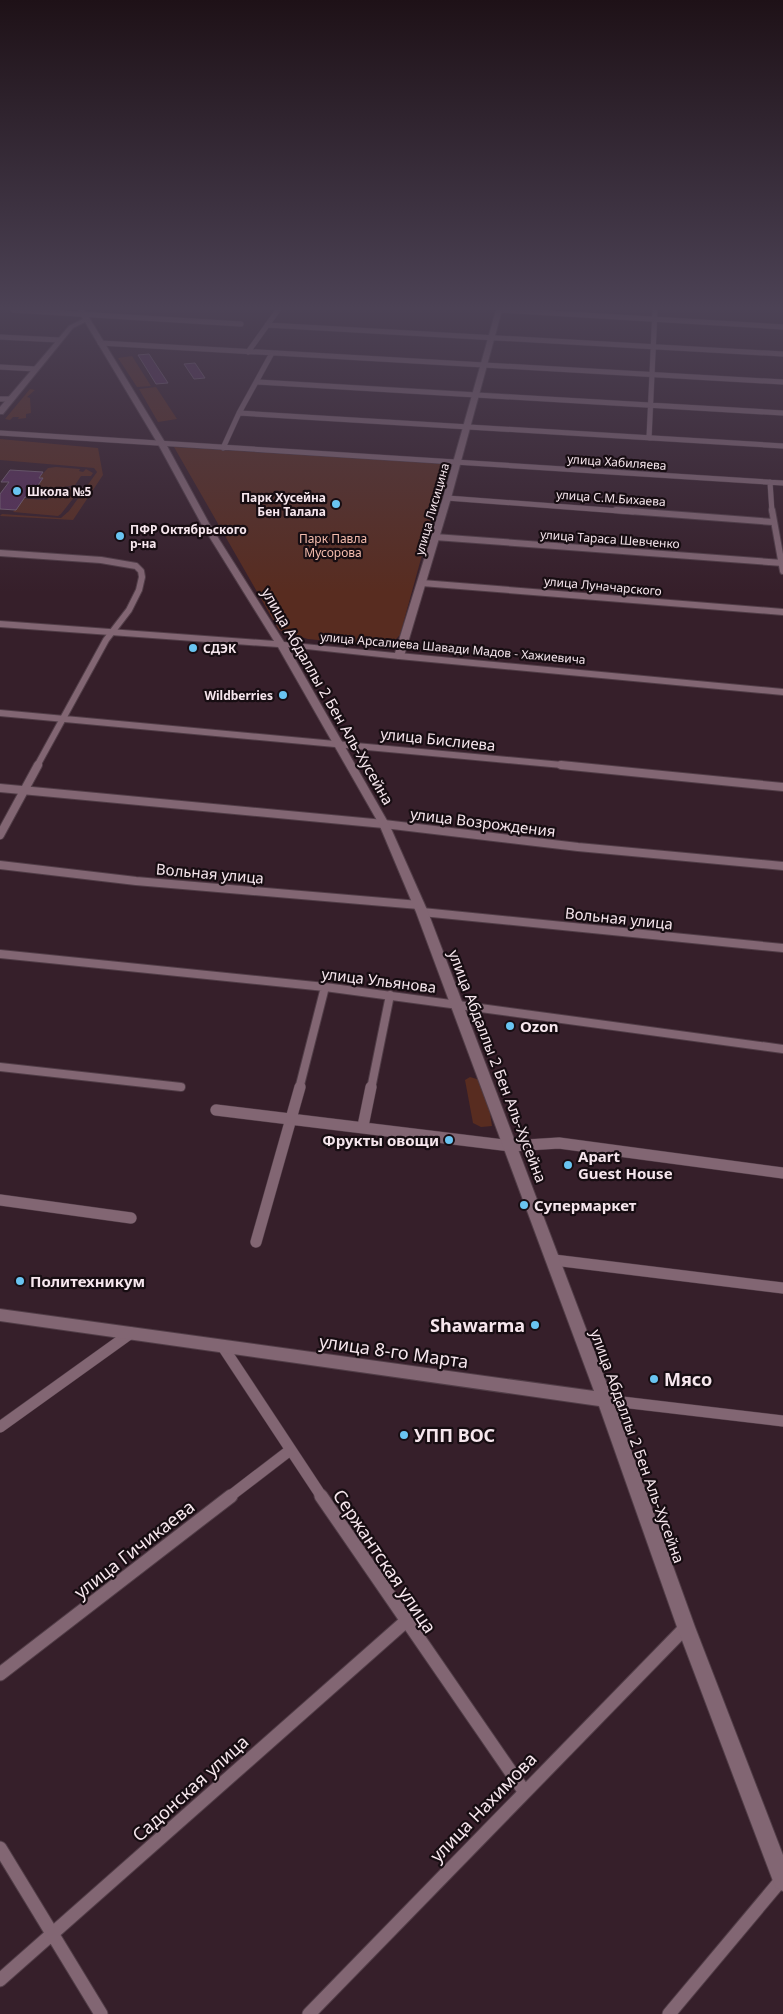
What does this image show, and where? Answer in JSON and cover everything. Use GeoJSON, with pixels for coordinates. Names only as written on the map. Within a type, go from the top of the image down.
{"type":"FeatureCollection","features":[{"type":"Feature","properties":{"kind":"street","name":"улица Абдаллы 2 Бен Аль-Хусейна"},"geometry":{"type":"LineString","coordinates":[[137,404],[162,444],[206,525],[281,644],[384,824],[420,909],[511,1146],[686,1627],[783,1880]]}},
{"type":"Feature","properties":{"kind":"street"},"geometry":{"type":"LineString","coordinates":[[223,448],[244,404]]}},
{"type":"Feature","properties":{"kind":"street","name":"улица Лисицина"},"geometry":{"type":"LineString","coordinates":[[399,656],[447,498],[472,404]]}},
{"type":"Feature","properties":{"kind":"street"},"geometry":{"type":"LineString","coordinates":[[631,404],[783,413]]}},
{"type":"Feature","properties":{"kind":"street"},"geometry":{"type":"LineString","coordinates":[[649,405],[649,438]]}},
{"type":"Feature","properties":{"kind":"street"},"geometry":{"type":"LineString","coordinates":[[239,412],[783,446]]}},
{"type":"Feature","properties":{"kind":"street","name":"улица Хабиляева"},"geometry":{"type":"LineString","coordinates":[[0,433],[783,483]]}},
{"type":"Feature","properties":{"kind":"street"},"geometry":{"type":"LineString","coordinates":[[770,482],[774,524],[783,571]]}},
{"type":"Feature","properties":{"kind":"street","name":"улица С.М.Бихаева"},"geometry":{"type":"LineString","coordinates":[[447,498],[774,524],[783,527]]}},
{"type":"Feature","properties":{"kind":"street","name":"улица Тараса Шевченко"},"geometry":{"type":"LineString","coordinates":[[435,537],[782,563]]}},
{"type":"Feature","properties":{"kind":"street"},"geometry":{"type":"LineString","coordinates":[[0,553],[101,560],[136,566],[141,571],[142,577],[139,590],[114,631],[106,640],[0,834]]}},
{"type":"Feature","properties":{"kind":"street","name":"улица Луначарского"},"geometry":{"type":"LineString","coordinates":[[422,582],[783,612]]}},
{"type":"Feature","properties":{"kind":"street","name":"улица Арсалиева Шавади Мадов - Хажиевича"},"geometry":{"type":"LineString","coordinates":[[0,624],[281,644],[783,692]]}},
{"type":"Feature","properties":{"kind":"street","name":"улица Бислиева"},"geometry":{"type":"LineString","coordinates":[[0,713],[338,743],[783,787]]}},
{"type":"Feature","properties":{"kind":"street","name":"улица Возрождения"},"geometry":{"type":"LineString","coordinates":[[0,788],[384,824],[578,847],[783,866]]}},
{"type":"Feature","properties":{"kind":"street","name":"Вольная улица"},"geometry":{"type":"LineString","coordinates":[[0,865],[136,881],[783,948]]}},
{"type":"Feature","properties":{"kind":"street","name":"улица Ульянова"},"geometry":{"type":"LineString","coordinates":[[0,954],[325,987],[783,1049]]}},
{"type":"Feature","properties":{"kind":"street"},"geometry":{"type":"LineString","coordinates":[[256,1242],[292,1118],[325,987]]}},
{"type":"Feature","properties":{"kind":"street"},"geometry":{"type":"LineString","coordinates":[[363,1126],[390,995]]}},
{"type":"Feature","properties":{"kind":"street"},"geometry":{"type":"LineString","coordinates":[[0,1067],[181,1087]]}},
{"type":"Feature","properties":{"kind":"street"},"geometry":{"type":"LineString","coordinates":[[216,1110],[363,1126],[511,1146],[559,1143],[783,1173]]}},
{"type":"Feature","properties":{"kind":"street"},"geometry":{"type":"LineString","coordinates":[[0,1200],[131,1218]]}},
{"type":"Feature","properties":{"kind":"street"},"geometry":{"type":"LineString","coordinates":[[554,1260],[783,1288]]}},
{"type":"Feature","properties":{"kind":"street","name":"улица 8-го Марта"},"geometry":{"type":"LineString","coordinates":[[0,1315],[605,1400],[783,1422]]}},
{"type":"Feature","properties":{"kind":"street"},"geometry":{"type":"LineString","coordinates":[[0,1427],[131,1333]]}},
{"type":"Feature","properties":{"kind":"street","name":"Сержантская улица"},"geometry":{"type":"LineString","coordinates":[[223,1347],[289,1450],[405,1622],[524,1791]]}},
{"type":"Feature","properties":{"kind":"street","name":"улица Гичикаева"},"geometry":{"type":"LineString","coordinates":[[0,1674],[289,1450]]}},
{"type":"Feature","properties":{"kind":"street","name":"Садонская улица"},"geometry":{"type":"LineString","coordinates":[[0,1980],[405,1622]]}},
{"type":"Feature","properties":{"kind":"street","name":"улица Нахимова"},"geometry":{"type":"LineString","coordinates":[[309,2014],[524,1791],[686,1627]]}},
{"type":"Feature","properties":{"kind":"street"},"geometry":{"type":"LineString","coordinates":[[0,1848],[101,2014]]}},
{"type":"Feature","properties":{"kind":"street"},"geometry":{"type":"LineString","coordinates":[[668,2014],[783,1880]]}},
{"type":"Feature","properties":{"kind":"green space"},"geometry":{"type":"Polygon","coordinates":[[[18,404],[30,404],[31,413],[26,414],[26,418],[18,419],[19,417],[13,417],[10,420],[5,419],[18,404]]]}},
{"type":"Feature","properties":{"kind":"green space"},"geometry":{"type":"Polygon","coordinates":[[[148,404],[167,404],[177,419],[158,422],[148,404]]]}},
{"type":"Feature","properties":{"kind":"green space"},"geometry":{"type":"Polygon","coordinates":[[[0,439],[98,448],[103,475],[73,520],[0,516],[2,514],[61,518],[69,511],[97,472],[94,468],[0,460],[0,439]]]}},
{"type":"Feature","properties":{"kind":"green space","name":"Парк Павла Мусорова"},"geometry":{"type":"Polygon","coordinates":[[[174,447],[447,464],[400,635],[391,644],[377,646],[308,639],[279,630],[174,447]]]}},
{"type":"Feature","properties":{"kind":"green space"},"geometry":{"type":"Polygon","coordinates":[[[48,468],[80,469],[79,471],[83,472],[86,469],[93,473],[91,476],[81,476],[75,485],[42,491],[19,490],[42,478],[39,478],[48,468]]]}},
{"type":"Feature","properties":{"kind":"green space"},"geometry":{"type":"Polygon","coordinates":[[[82,487],[58,516],[13,512],[20,504],[9,503],[13,498],[47,500],[54,492],[47,492],[82,487]]]}},
{"type":"Feature","properties":{"kind":"green space"},"geometry":{"type":"Polygon","coordinates":[[[470,1077],[480,1080],[488,1100],[492,1126],[481,1127],[473,1123],[465,1080],[470,1077]]]}},
{"type":"Feature","properties":{"kind":"building","name":"Школа №5"},"geometry":{"type":"Polygon","coordinates":[[[10,470],[43,472],[39,478],[43,478],[30,497],[25,497],[16,510],[0,509],[0,494],[9,482],[1,482],[10,470]]]}},
{"type":"Feature","properties":{"kind":"place","name":"Школа №5"},"geometry":{"type":"Point","coordinates":[17,491]}},
{"type":"Feature","properties":{"kind":"place","name":"Парк Хусейна Бен Талала"},"geometry":{"type":"Point","coordinates":[336,504]}},
{"type":"Feature","properties":{"kind":"place","name":"ПФР Октябрьского р-на"},"geometry":{"type":"Point","coordinates":[120,536]}},
{"type":"Feature","properties":{"kind":"place","name":"СДЭК"},"geometry":{"type":"Point","coordinates":[193,648]}},
{"type":"Feature","properties":{"kind":"place","name":"Wildberries"},"geometry":{"type":"Point","coordinates":[283,695]}},
{"type":"Feature","properties":{"kind":"place","name":"Ozon"},"geometry":{"type":"Point","coordinates":[510,1026]}},
{"type":"Feature","properties":{"kind":"place","name":"Фрукты овощи"},"geometry":{"type":"Point","coordinates":[449,1140]}},
{"type":"Feature","properties":{"kind":"place","name":"Apart Guest House"},"geometry":{"type":"Point","coordinates":[568,1165]}},
{"type":"Feature","properties":{"kind":"place","name":"Супермаркет"},"geometry":{"type":"Point","coordinates":[524,1205]}},
{"type":"Feature","properties":{"kind":"place","name":"Политехникум"},"geometry":{"type":"Point","coordinates":[20,1281]}},
{"type":"Feature","properties":{"kind":"place","name":"Shawarma"},"geometry":{"type":"Point","coordinates":[535,1325]}},
{"type":"Feature","properties":{"kind":"place","name":"Мясо"},"geometry":{"type":"Point","coordinates":[654,1379]}},
{"type":"Feature","properties":{"kind":"place","name":"УПП ВОС"},"geometry":{"type":"Point","coordinates":[404,1435]}}]}
